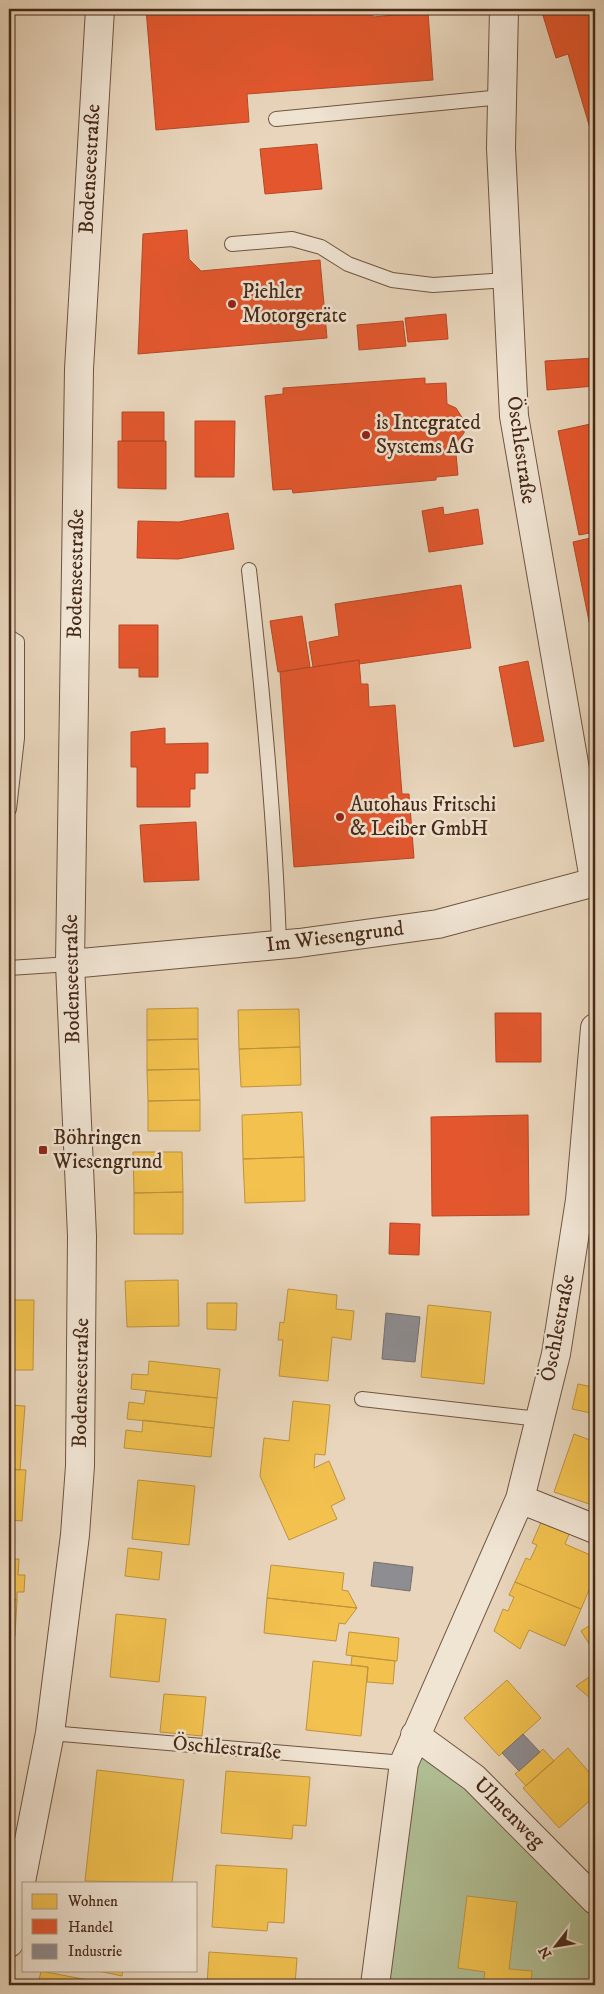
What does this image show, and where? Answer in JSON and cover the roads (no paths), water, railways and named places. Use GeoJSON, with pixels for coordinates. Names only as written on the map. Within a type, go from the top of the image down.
{"type":"FeatureCollection","features":[{"type":"Feature","properties":{"kind":"street","name":"Bodenseestraße"},"geometry":{"type":"LineString","coordinates":[[9,1943],[50,1733],[75,1535],[80,1466],[82,1236],[70,964],[79,369],[100,9]]}},
{"type":"Feature","properties":{"kind":"street","name":"Öschlestraße"},"geometry":{"type":"LineString","coordinates":[[504,9],[500,148],[514,416],[595,883]]}},
{"type":"Feature","properties":{"kind":"street","name":"Im Wiesengrund"},"geometry":{"type":"LineString","coordinates":[[70,964],[279,945],[438,924],[595,883]]}},
{"type":"Feature","properties":{"kind":"street","name":"Öschlestraße"},"geometry":{"type":"LineString","coordinates":[[375,1985],[404,1763],[520,1499],[556,1354],[580,1200],[595,1028]]}},
{"type":"Feature","properties":{"kind":"street"},"geometry":{"type":"LineString","coordinates":[[520,1499],[595,1528]]}},
{"type":"Feature","properties":{"kind":"street","name":"Ulmenweg"},"geometry":{"type":"LineString","coordinates":[[415,1735],[474,1778],[595,1900]]}},
{"type":"Feature","properties":{"kind":"lane"},"geometry":{"type":"LineString","coordinates":[[276,119],[502,97]]}},
{"type":"Feature","properties":{"kind":"lane"},"geometry":{"type":"LineString","coordinates":[[232,244],[292,240],[321,247],[348,264],[392,280],[433,285],[507,280]]}},
{"type":"Feature","properties":{"kind":"lane"},"geometry":{"type":"LineString","coordinates":[[249,570],[256,630],[277,877],[279,945]]}},
{"type":"Feature","properties":{"kind":"lane"},"geometry":{"type":"LineString","coordinates":[[9,637],[17,642],[17,738],[9,809]]}},
{"type":"Feature","properties":{"kind":"lane"},"geometry":{"type":"LineString","coordinates":[[9,968],[70,964]]}},
{"type":"Feature","properties":{"kind":"lane"},"geometry":{"type":"LineString","coordinates":[[362,1399],[539,1419]]}},
{"type":"Feature","properties":{"kind":"lane","name":"Öschlestraße"},"geometry":{"type":"LineString","coordinates":[[50,1733],[404,1763]]}},
{"type":"Feature","properties":{"kind":"place","name":"Piehler Motorgeräte"},"geometry":{"type":"Point","coordinates":[232,304]}},
{"type":"Feature","properties":{"kind":"place","name":"is Integrated Systems AG"},"geometry":{"type":"Point","coordinates":[366,435]}},
{"type":"Feature","properties":{"kind":"place","name":"Autohaus Fritschi & Leiber GmbH"},"geometry":{"type":"Point","coordinates":[340,817]}},
{"type":"Feature","properties":{"kind":"place","name":"Böhringen Wiesengrund"},"geometry":{"type":"Point","coordinates":[43,1150]}}]}
